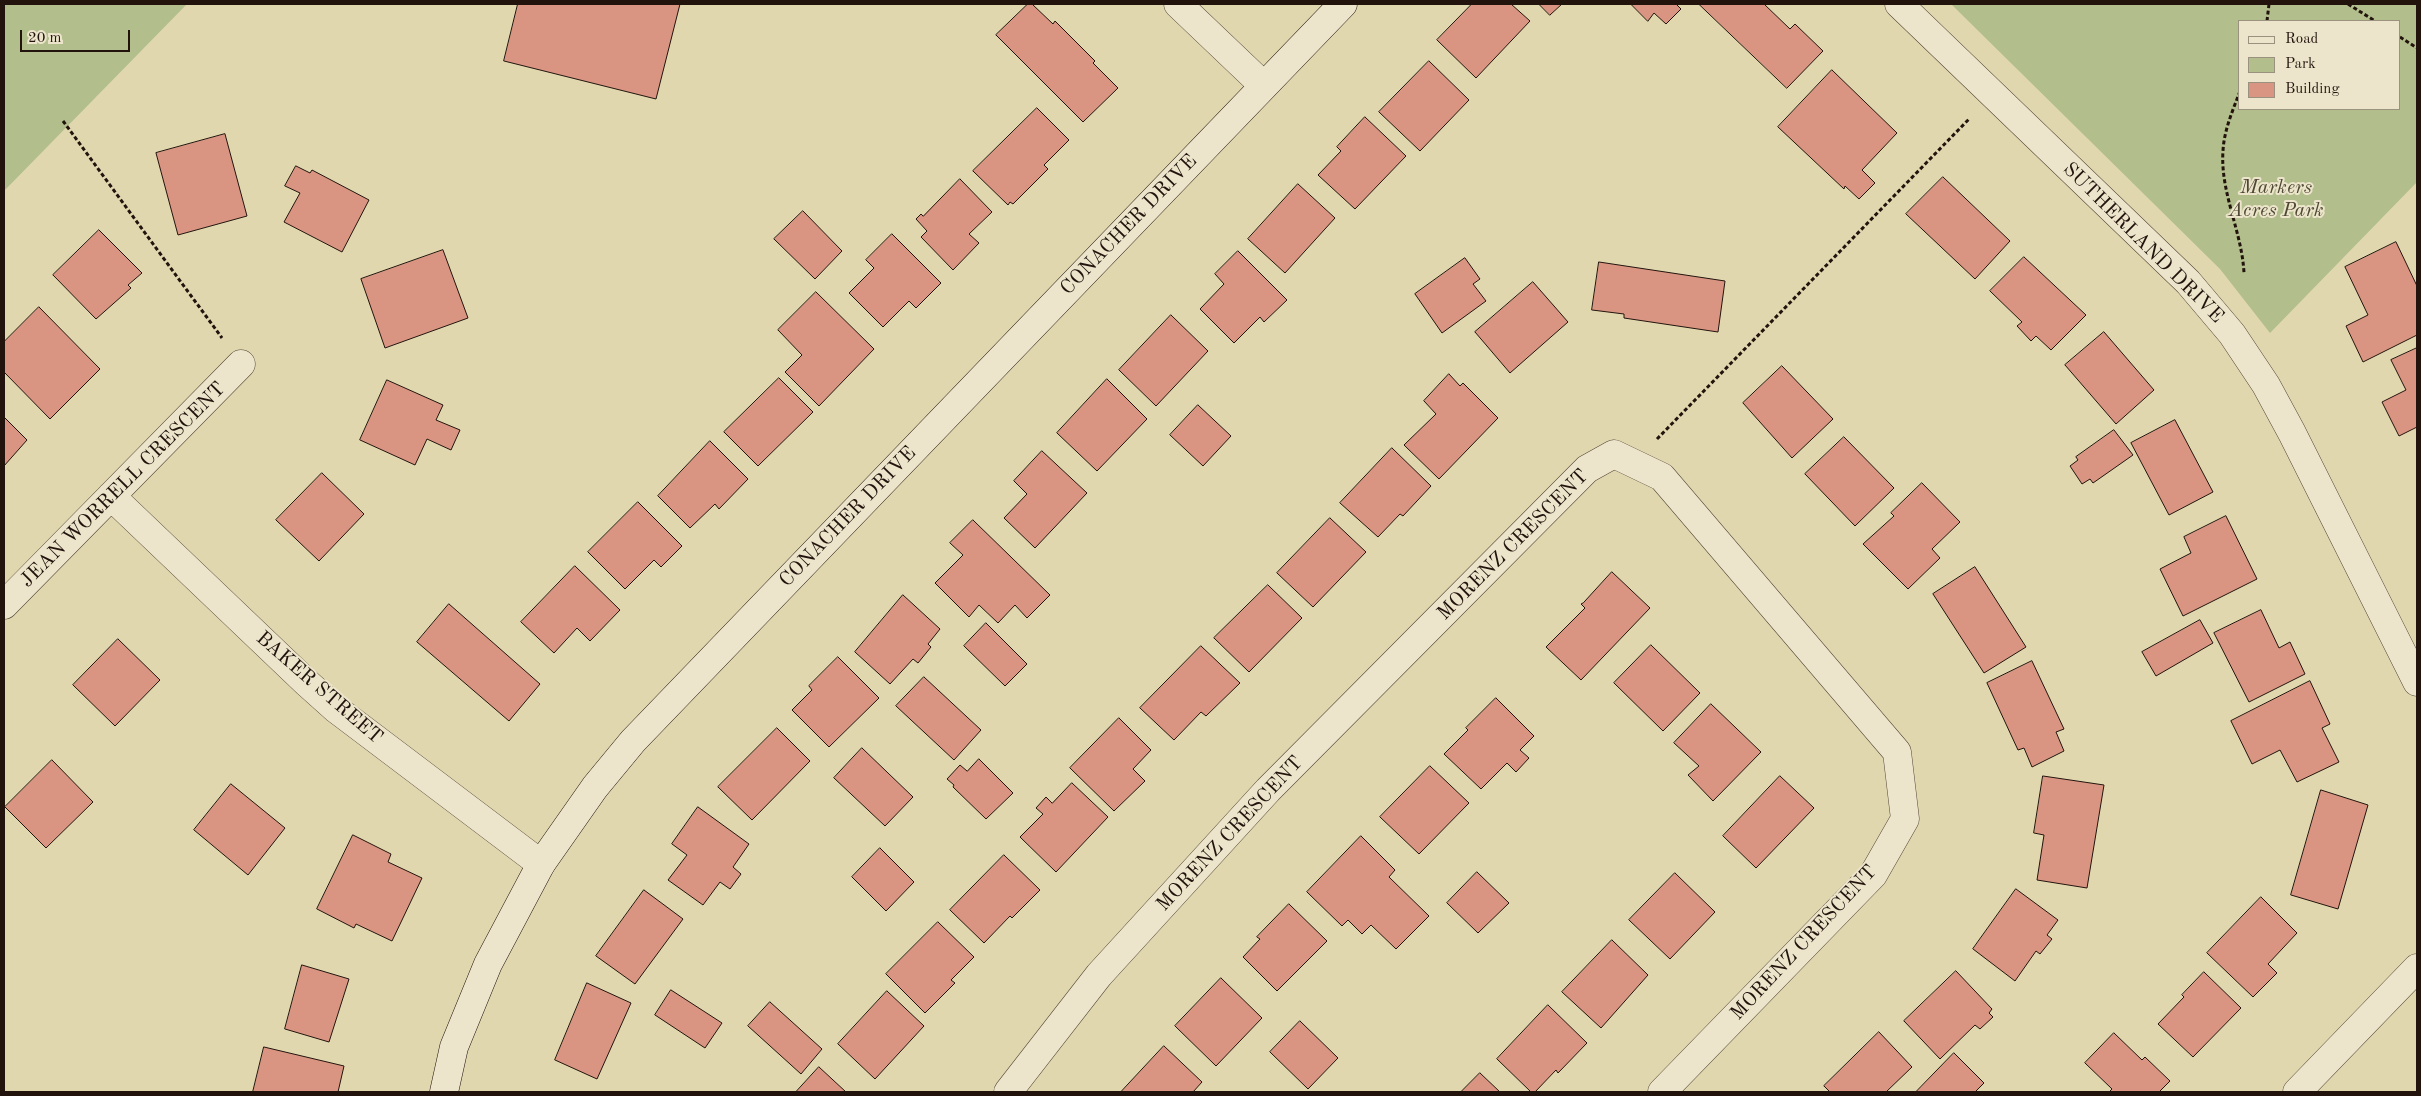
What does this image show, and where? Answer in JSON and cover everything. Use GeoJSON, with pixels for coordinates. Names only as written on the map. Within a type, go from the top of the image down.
{"type":"FeatureCollection","features":[{"type":"Feature","properties":{"kind":"street"},"geometry":{"type":"LineString","coordinates":[[1178,4],[1263,85]]}},
{"type":"Feature","properties":{"kind":"street","name":"CONACHER DRIVE"},"geometry":{"type":"LineString","coordinates":[[444,1092],[454,1047],[484,973],[540,864],[594,787],[633,741],[1263,85],[1344,4]]}},
{"type":"Feature","properties":{"kind":"street","name":"SUTHERLAND DRIVE"},"geometry":{"type":"LineString","coordinates":[[1899,4],[2188,282],[2232,334],[2266,385],[2292,433],[2417,682]]}},
{"type":"Feature","properties":{"kind":"street","name":"JEAN WORRELL CRESCENT"},"geometry":{"type":"LineString","coordinates":[[4,605],[242,364]]}},
{"type":"Feature","properties":{"kind":"street","name":"MORENZ CRESCENT"},"geometry":{"type":"LineString","coordinates":[[1008,1092],[1099,975],[1268,790],[1587,470],[1614,454],[1662,477],[1897,752],[1904,819],[1873,875],[1662,1092]]}},
{"type":"Feature","properties":{"kind":"street","name":"BAKER STREET"},"geometry":{"type":"LineString","coordinates":[[111,496],[307,683],[336,708],[540,864]]}},
{"type":"Feature","properties":{"kind":"street"},"geometry":{"type":"LineString","coordinates":[[2297,1092],[2417,968]]}},
{"type":"Feature","properties":{"kind":"path"},"geometry":{"type":"LineString","coordinates":[[2267,20],[2270,4]]}},
{"type":"Feature","properties":{"kind":"path"},"geometry":{"type":"LineString","coordinates":[[2348,4],[2373,20]]}},
{"type":"Feature","properties":{"kind":"path"},"geometry":{"type":"LineString","coordinates":[[2401,38],[2417,48]]}},
{"type":"Feature","properties":{"kind":"path"},"geometry":{"type":"LineString","coordinates":[[1633,464],[1994,95]]}},
{"type":"Feature","properties":{"kind":"path"},"geometry":{"type":"LineString","coordinates":[[2238,96],[2229,120],[2223,151],[2225,182],[2244,255],[2244,272]]}},
{"type":"Feature","properties":{"kind":"path"},"geometry":{"type":"LineString","coordinates":[[63,120],[242,364]]}},
{"type":"Feature","properties":{"kind":"green space"},"geometry":{"type":"Polygon","coordinates":[[[4,4],[187,4],[4,191],[4,4]]]}},
{"type":"Feature","properties":{"kind":"green space","name":"Markers Acres Park"},"geometry":{"type":"Polygon","coordinates":[[[1951,4],[2417,4],[2417,182],[2270,333],[2220,269],[1951,4]]]}},
{"type":"Feature","properties":{"kind":"building"},"geometry":{"type":"Polygon","coordinates":[[[518,4],[680,4],[656,99],[504,61],[518,4]]]}},
{"type":"Feature","properties":{"kind":"building"},"geometry":{"type":"Polygon","coordinates":[[[1028,4],[1032,4],[1053,24],[1055,21],[1095,61],[1093,63],[1118,88],[1083,122],[996,35],[1028,4]]]}},
{"type":"Feature","properties":{"kind":"building"},"geometry":{"type":"Polygon","coordinates":[[[1472,4],[1511,4],[1530,21],[1476,78],[1437,40],[1472,4]]]}},
{"type":"Feature","properties":{"kind":"building"},"geometry":{"type":"Polygon","coordinates":[[[1539,4],[1562,4],[1550,15],[1539,4]]]}},
{"type":"Feature","properties":{"kind":"building"},"geometry":{"type":"Polygon","coordinates":[[[1631,4],[1676,4],[1681,9],[1666,24],[1654,13],[1648,21],[1631,4]]]}},
{"type":"Feature","properties":{"kind":"building"},"geometry":{"type":"Polygon","coordinates":[[[1699,4],[1764,4],[1790,29],[1795,24],[1823,51],[1787,88],[1699,4]]]}},
{"type":"Feature","properties":{"kind":"building"},"geometry":{"type":"Polygon","coordinates":[[[1429,61],[1469,100],[1420,151],[1379,112],[1429,61]]]}},
{"type":"Feature","properties":{"kind":"building"},"geometry":{"type":"Polygon","coordinates":[[[1832,70],[1897,133],[1862,170],[1875,183],[1859,199],[1845,186],[1844,189],[1778,127],[1832,70]]]}},
{"type":"Feature","properties":{"kind":"building"},"geometry":{"type":"Polygon","coordinates":[[[1037,108],[1069,140],[1044,165],[1048,169],[1013,204],[1010,202],[1008,205],[973,171],[1037,108]]]}},
{"type":"Feature","properties":{"kind":"building"},"geometry":{"type":"Polygon","coordinates":[[[1365,117],[1406,156],[1355,209],[1318,175],[1341,151],[1337,147],[1365,117]]]}},
{"type":"Feature","properties":{"kind":"building"},"geometry":{"type":"Polygon","coordinates":[[[225,134],[247,216],[178,235],[156,153],[225,134]]]}},
{"type":"Feature","properties":{"kind":"building"},"geometry":{"type":"Polygon","coordinates":[[[296,166],[310,173],[312,170],[369,200],[342,252],[284,222],[300,193],[285,186],[296,166]]]}},
{"type":"Feature","properties":{"kind":"building"},"geometry":{"type":"Polygon","coordinates":[[[1943,177],[2010,241],[1975,279],[1906,214],[1943,177]]]}},
{"type":"Feature","properties":{"kind":"building"},"geometry":{"type":"Polygon","coordinates":[[[960,179],[992,212],[969,234],[979,243],[953,270],[921,237],[927,231],[916,219],[921,214],[923,216],[960,179]]]}},
{"type":"Feature","properties":{"kind":"building"},"geometry":{"type":"Polygon","coordinates":[[[1298,184],[1335,218],[1285,273],[1248,239],[1298,184]]]}},
{"type":"Feature","properties":{"kind":"building"},"geometry":{"type":"Polygon","coordinates":[[[803,211],[842,251],[815,279],[774,239],[803,211]]]}},
{"type":"Feature","properties":{"kind":"building"},"geometry":{"type":"Polygon","coordinates":[[[99,230],[142,273],[128,285],[131,288],[96,319],[53,275],[99,230]]]}},
{"type":"Feature","properties":{"kind":"building"},"geometry":{"type":"Polygon","coordinates":[[[892,234],[941,283],[916,308],[909,301],[883,327],[849,293],[874,268],[866,260],[892,234]]]}},
{"type":"Feature","properties":{"kind":"building"},"geometry":{"type":"Polygon","coordinates":[[[2396,242],[2417,286],[2417,335],[2363,362],[2346,326],[2368,315],[2345,267],[2396,242]]]}},
{"type":"Feature","properties":{"kind":"building"},"geometry":{"type":"Polygon","coordinates":[[[443,250],[468,318],[385,348],[361,279],[443,250]]]}},
{"type":"Feature","properties":{"kind":"building"},"geometry":{"type":"Polygon","coordinates":[[[1238,251],[1287,300],[1264,322],[1260,317],[1234,343],[1200,309],[1224,284],[1215,274],[1238,251]]]}},
{"type":"Feature","properties":{"kind":"building"},"geometry":{"type":"Polygon","coordinates":[[[2024,257],[2086,315],[2051,350],[2036,336],[2031,341],[2017,326],[2022,322],[1990,291],[2024,257]]]}},
{"type":"Feature","properties":{"kind":"building"},"geometry":{"type":"Polygon","coordinates":[[[1465,258],[1480,279],[1473,284],[1486,301],[1442,333],[1415,294],[1465,258]]]}},
{"type":"Feature","properties":{"kind":"building"},"geometry":{"type":"Polygon","coordinates":[[[1599,262],[1725,281],[1718,332],[1624,318],[1624,314],[1592,310],[1599,262]]]}},
{"type":"Feature","properties":{"kind":"building"},"geometry":{"type":"Polygon","coordinates":[[[1533,282],[1568,322],[1510,373],[1475,332],[1533,282]]]}},
{"type":"Feature","properties":{"kind":"building"},"geometry":{"type":"Polygon","coordinates":[[[816,292],[874,349],[819,406],[785,372],[802,355],[778,330],[816,292]]]}},
{"type":"Feature","properties":{"kind":"building"},"geometry":{"type":"Polygon","coordinates":[[[39,307],[100,369],[50,419],[4,372],[4,342],[39,307]]]}},
{"type":"Feature","properties":{"kind":"building"},"geometry":{"type":"Polygon","coordinates":[[[1171,315],[1208,351],[1156,406],[1119,370],[1171,315]]]}},
{"type":"Feature","properties":{"kind":"building"},"geometry":{"type":"Polygon","coordinates":[[[2104,332],[2154,390],[2116,424],[2065,365],[2104,332]]]}},
{"type":"Feature","properties":{"kind":"building"},"geometry":{"type":"Polygon","coordinates":[[[2417,348],[2417,427],[2399,436],[2382,402],[2406,390],[2391,360],[2417,348]]]}},
{"type":"Feature","properties":{"kind":"building"},"geometry":{"type":"Polygon","coordinates":[[[1782,366],[1833,419],[1792,458],[1743,403],[1782,366]]]}},
{"type":"Feature","properties":{"kind":"building"},"geometry":{"type":"Polygon","coordinates":[[[1449,374],[1460,386],[1463,383],[1498,418],[1439,479],[1404,445],[1436,414],[1424,401],[1449,374]]]}},
{"type":"Feature","properties":{"kind":"building"},"geometry":{"type":"Polygon","coordinates":[[[779,378],[813,412],[758,466],[724,432],[779,378]]]}},
{"type":"Feature","properties":{"kind":"building"},"geometry":{"type":"Polygon","coordinates":[[[1107,379],[1147,419],[1097,471],[1057,433],[1107,379]]]}},
{"type":"Feature","properties":{"kind":"building"},"geometry":{"type":"Polygon","coordinates":[[[387,380],[443,405],[436,420],[460,430],[451,450],[427,439],[415,465],[360,440],[387,380]]]}},
{"type":"Feature","properties":{"kind":"building"},"geometry":{"type":"Polygon","coordinates":[[[1198,405],[1231,436],[1203,466],[1170,435],[1198,405]]]}},
{"type":"Feature","properties":{"kind":"building"},"geometry":{"type":"Polygon","coordinates":[[[4,417],[27,440],[4,466],[4,417]]]}},
{"type":"Feature","properties":{"kind":"building"},"geometry":{"type":"Polygon","coordinates":[[[2175,420],[2213,492],[2169,515],[2131,443],[2175,420]]]}},
{"type":"Feature","properties":{"kind":"building"},"geometry":{"type":"Polygon","coordinates":[[[2114,430],[2133,455],[2093,483],[2090,479],[2082,484],[2070,466],[2078,460],[2076,457],[2114,430]]]}},
{"type":"Feature","properties":{"kind":"building"},"geometry":{"type":"Polygon","coordinates":[[[1844,437],[1894,488],[1855,526],[1805,474],[1844,437]]]}},
{"type":"Feature","properties":{"kind":"building"},"geometry":{"type":"Polygon","coordinates":[[[710,441],[748,479],[719,509],[715,504],[690,528],[658,496],[710,441]]]}},
{"type":"Feature","properties":{"kind":"building"},"geometry":{"type":"Polygon","coordinates":[[[1392,448],[1431,486],[1403,516],[1400,514],[1378,537],[1340,503],[1392,448]]]}},
{"type":"Feature","properties":{"kind":"building"},"geometry":{"type":"Polygon","coordinates":[[[1042,451],[1087,493],[1035,548],[1004,518],[1027,494],[1014,481],[1042,451]]]}},
{"type":"Feature","properties":{"kind":"building"},"geometry":{"type":"Polygon","coordinates":[[[322,473],[364,514],[319,561],[276,520],[322,473]]]}},
{"type":"Feature","properties":{"kind":"building"},"geometry":{"type":"Polygon","coordinates":[[[1922,483],[1960,522],[1932,549],[1940,558],[1908,589],[1863,544],[1894,516],[1891,513],[1922,483]]]}},
{"type":"Feature","properties":{"kind":"building"},"geometry":{"type":"Polygon","coordinates":[[[638,502],[682,546],[661,567],[654,560],[625,589],[588,552],[638,502]]]}},
{"type":"Feature","properties":{"kind":"building"},"geometry":{"type":"Polygon","coordinates":[[[2226,516],[2257,579],[2183,616],[2160,569],[2191,553],[2184,537],[2226,516]]]}},
{"type":"Feature","properties":{"kind":"building"},"geometry":{"type":"Polygon","coordinates":[[[1330,518],[1366,552],[1313,607],[1277,573],[1330,518]]]}},
{"type":"Feature","properties":{"kind":"building"},"geometry":{"type":"Polygon","coordinates":[[[973,520],[1050,595],[1027,618],[1015,605],[998,623],[979,605],[969,617],[935,583],[963,555],[950,543],[973,520]]]}},
{"type":"Feature","properties":{"kind":"building"},"geometry":{"type":"Polygon","coordinates":[[[575,566],[620,610],[590,641],[577,628],[554,653],[521,622],[575,566]]]}},
{"type":"Feature","properties":{"kind":"building"},"geometry":{"type":"Polygon","coordinates":[[[1975,567],[2026,647],[1984,673],[1933,594],[1975,567]]]}},
{"type":"Feature","properties":{"kind":"building"},"geometry":{"type":"Polygon","coordinates":[[[1612,572],[1650,608],[1581,680],[1546,647],[1585,608],[1581,604],[1612,572]]]}},
{"type":"Feature","properties":{"kind":"building"},"geometry":{"type":"Polygon","coordinates":[[[1268,585],[1302,618],[1249,672],[1214,638],[1268,585]]]}},
{"type":"Feature","properties":{"kind":"building"},"geometry":{"type":"Polygon","coordinates":[[[903,595],[940,629],[928,644],[931,647],[918,663],[913,659],[890,684],[855,652],[903,595]]]}},
{"type":"Feature","properties":{"kind":"building"},"geometry":{"type":"Polygon","coordinates":[[[449,604],[540,684],[509,721],[417,642],[449,604]]]}},
{"type":"Feature","properties":{"kind":"building"},"geometry":{"type":"Polygon","coordinates":[[[2261,610],[2279,648],[2290,642],[2305,674],[2249,702],[2214,633],[2261,610]]]}},
{"type":"Feature","properties":{"kind":"building"},"geometry":{"type":"Polygon","coordinates":[[[2200,620],[2213,643],[2156,676],[2142,652],[2200,620]]]}},
{"type":"Feature","properties":{"kind":"building"},"geometry":{"type":"Polygon","coordinates":[[[986,623],[1027,664],[1005,686],[964,646],[986,623]]]}},
{"type":"Feature","properties":{"kind":"building"},"geometry":{"type":"Polygon","coordinates":[[[118,639],[160,680],[115,726],[73,685],[118,639]]]}},
{"type":"Feature","properties":{"kind":"building"},"geometry":{"type":"Polygon","coordinates":[[[1651,645],[1700,693],[1663,731],[1614,683],[1651,645]]]}},
{"type":"Feature","properties":{"kind":"building"},"geometry":{"type":"Polygon","coordinates":[[[1201,646],[1240,683],[1206,716],[1201,712],[1174,740],[1140,708],[1201,646]]]}},
{"type":"Feature","properties":{"kind":"building"},"geometry":{"type":"Polygon","coordinates":[[[838,657],[879,698],[829,747],[792,710],[812,690],[809,686],[838,657]]]}},
{"type":"Feature","properties":{"kind":"building"},"geometry":{"type":"Polygon","coordinates":[[[2032,661],[2064,729],[2056,732],[2064,751],[2032,767],[2024,748],[2018,750],[1987,683],[2032,661]]]}},
{"type":"Feature","properties":{"kind":"building"},"geometry":{"type":"Polygon","coordinates":[[[924,677],[981,730],[954,760],[896,706],[924,677]]]}},
{"type":"Feature","properties":{"kind":"building"},"geometry":{"type":"Polygon","coordinates":[[[2310,681],[2330,724],[2322,728],[2339,762],[2297,782],[2280,750],[2252,764],[2231,721],[2310,681]]]}},
{"type":"Feature","properties":{"kind":"building"},"geometry":{"type":"Polygon","coordinates":[[[1496,698],[1534,736],[1520,750],[1529,758],[1516,772],[1507,763],[1481,789],[1444,754],[1468,730],[1466,728],[1496,698]]]}},
{"type":"Feature","properties":{"kind":"building"},"geometry":{"type":"Polygon","coordinates":[[[1711,704],[1761,752],[1713,801],[1688,775],[1699,766],[1674,743],[1711,704]]]}},
{"type":"Feature","properties":{"kind":"building"},"geometry":{"type":"Polygon","coordinates":[[[1119,718],[1151,750],[1133,769],[1145,781],[1114,811],[1070,768],[1119,718]]]}},
{"type":"Feature","properties":{"kind":"building"},"geometry":{"type":"Polygon","coordinates":[[[777,728],[810,761],[752,820],[718,787],[777,728]]]}},
{"type":"Feature","properties":{"kind":"building"},"geometry":{"type":"Polygon","coordinates":[[[862,748],[913,797],[885,826],[834,778],[862,748]]]}},
{"type":"Feature","properties":{"kind":"building"},"geometry":{"type":"Polygon","coordinates":[[[979,759],[1013,793],[986,819],[947,779],[960,765],[967,771],[979,759]]]}},
{"type":"Feature","properties":{"kind":"building"},"geometry":{"type":"Polygon","coordinates":[[[52,760],[93,802],[46,848],[5,807],[52,760]]]}},
{"type":"Feature","properties":{"kind":"building"},"geometry":{"type":"Polygon","coordinates":[[[1430,766],[1469,803],[1419,854],[1380,817],[1430,766]]]}},
{"type":"Feature","properties":{"kind":"building"},"geometry":{"type":"Polygon","coordinates":[[[1780,776],[1814,808],[1756,868],[1723,836],[1780,776]]]}},
{"type":"Feature","properties":{"kind":"building"},"geometry":{"type":"Polygon","coordinates":[[[2043,776],[2104,785],[2087,888],[2037,880],[2044,835],[2034,833],[2043,776]]]}},
{"type":"Feature","properties":{"kind":"building"},"geometry":{"type":"Polygon","coordinates":[[[1072,783],[1108,817],[1056,872],[1020,837],[1043,814],[1036,808],[1046,797],[1052,803],[1072,783]]]}},
{"type":"Feature","properties":{"kind":"building"},"geometry":{"type":"Polygon","coordinates":[[[231,784],[285,828],[248,875],[194,830],[231,784]]]}},
{"type":"Feature","properties":{"kind":"building"},"geometry":{"type":"Polygon","coordinates":[[[2321,790],[2368,805],[2338,909],[2291,895],[2321,790]]]}},
{"type":"Feature","properties":{"kind":"building"},"geometry":{"type":"Polygon","coordinates":[[[698,807],[749,844],[733,867],[741,874],[730,889],[720,882],[703,905],[668,880],[687,855],[672,844],[698,807]]]}},
{"type":"Feature","properties":{"kind":"building"},"geometry":{"type":"Polygon","coordinates":[[[353,835],[391,854],[388,862],[422,878],[392,941],[356,924],[354,928],[317,909],[353,835]]]}},
{"type":"Feature","properties":{"kind":"building"},"geometry":{"type":"Polygon","coordinates":[[[1361,836],[1395,870],[1389,877],[1429,916],[1396,949],[1371,925],[1362,934],[1348,920],[1342,926],[1307,892],[1361,836]]]}},
{"type":"Feature","properties":{"kind":"building"},"geometry":{"type":"Polygon","coordinates":[[[880,848],[914,882],[886,911],[852,877],[880,848]]]}},
{"type":"Feature","properties":{"kind":"building"},"geometry":{"type":"Polygon","coordinates":[[[1004,855],[1040,890],[1012,918],[1010,916],[984,943],[950,910],[1004,855]]]}},
{"type":"Feature","properties":{"kind":"building"},"geometry":{"type":"Polygon","coordinates":[[[1477,872],[1509,903],[1478,933],[1447,903],[1477,872]]]}},
{"type":"Feature","properties":{"kind":"building"},"geometry":{"type":"Polygon","coordinates":[[[1675,873],[1715,912],[1670,959],[1629,920],[1675,873]]]}},
{"type":"Feature","properties":{"kind":"building"},"geometry":{"type":"Polygon","coordinates":[[[2016,889],[2058,920],[2047,935],[2052,939],[2040,954],[2036,951],[2015,981],[1973,949],[2016,889]]]}},
{"type":"Feature","properties":{"kind":"building"},"geometry":{"type":"Polygon","coordinates":[[[644,890],[683,919],[635,984],[596,956],[644,890]]]}},
{"type":"Feature","properties":{"kind":"building"},"geometry":{"type":"Polygon","coordinates":[[[2261,897],[2297,933],[2268,964],[2277,973],[2253,997],[2207,953],[2261,897]]]}},
{"type":"Feature","properties":{"kind":"building"},"geometry":{"type":"Polygon","coordinates":[[[1289,904],[1327,941],[1277,991],[1243,957],[1260,939],[1257,937],[1289,904]]]}},
{"type":"Feature","properties":{"kind":"building"},"geometry":{"type":"Polygon","coordinates":[[[938,922],[974,957],[951,980],[955,983],[925,1013],[886,974],[938,922]]]}},
{"type":"Feature","properties":{"kind":"building"},"geometry":{"type":"Polygon","coordinates":[[[1612,940],[1648,975],[1601,1028],[1562,992],[1612,940]]]}},
{"type":"Feature","properties":{"kind":"building"},"geometry":{"type":"Polygon","coordinates":[[[302,965],[349,979],[329,1042],[285,1029],[302,965]]]}},
{"type":"Feature","properties":{"kind":"building"},"geometry":{"type":"Polygon","coordinates":[[[1956,971],[1992,1009],[1989,1013],[1993,1017],[1980,1029],[1975,1025],[1940,1059],[1904,1021],[1956,971]]]}},
{"type":"Feature","properties":{"kind":"building"},"geometry":{"type":"Polygon","coordinates":[[[2204,972],[2241,1008],[2193,1057],[2158,1024],[2184,997],[2182,995],[2204,972]]]}},
{"type":"Feature","properties":{"kind":"building"},"geometry":{"type":"Polygon","coordinates":[[[1221,978],[1262,1018],[1216,1066],[1175,1026],[1221,978]]]}},
{"type":"Feature","properties":{"kind":"building"},"geometry":{"type":"Polygon","coordinates":[[[587,983],[631,1003],[597,1079],[555,1060],[587,983]]]}},
{"type":"Feature","properties":{"kind":"building"},"geometry":{"type":"Polygon","coordinates":[[[671,990],[722,1023],[705,1048],[655,1015],[671,990]]]}},
{"type":"Feature","properties":{"kind":"building"},"geometry":{"type":"Polygon","coordinates":[[[887,991],[924,1026],[875,1079],[838,1044],[887,991]]]}},
{"type":"Feature","properties":{"kind":"building"},"geometry":{"type":"Polygon","coordinates":[[[770,1002],[822,1049],[801,1074],[748,1026],[770,1002]]]}},
{"type":"Feature","properties":{"kind":"building"},"geometry":{"type":"Polygon","coordinates":[[[1548,1005],[1587,1043],[1558,1073],[1556,1070],[1535,1092],[1531,1092],[1497,1059],[1548,1005]]]}},
{"type":"Feature","properties":{"kind":"building"},"geometry":{"type":"Polygon","coordinates":[[[1300,1021],[1338,1058],[1308,1089],[1270,1052],[1300,1021]]]}},
{"type":"Feature","properties":{"kind":"building"},"geometry":{"type":"Polygon","coordinates":[[[1879,1032],[1912,1067],[1886,1092],[1830,1092],[1824,1086],[1879,1032]]]}},
{"type":"Feature","properties":{"kind":"building"},"geometry":{"type":"Polygon","coordinates":[[[2114,1033],[2142,1060],[2145,1057],[2170,1081],[2159,1092],[2112,1092],[2110,1091],[2112,1089],[2085,1063],[2114,1033]]]}},
{"type":"Feature","properties":{"kind":"building"},"geometry":{"type":"Polygon","coordinates":[[[1164,1046],[1202,1082],[1193,1092],[1121,1092],[1164,1046]]]}},
{"type":"Feature","properties":{"kind":"building"},"geometry":{"type":"Polygon","coordinates":[[[264,1047],[344,1066],[338,1092],[253,1092],[264,1047]]]}},
{"type":"Feature","properties":{"kind":"building"},"geometry":{"type":"Polygon","coordinates":[[[1954,1053],[1984,1083],[1975,1092],[1916,1092],[1954,1053]]]}},
{"type":"Feature","properties":{"kind":"building"},"geometry":{"type":"Polygon","coordinates":[[[819,1067],[846,1092],[796,1092],[819,1067]]]}},
{"type":"Feature","properties":{"kind":"building"},"geometry":{"type":"Polygon","coordinates":[[[1480,1073],[1500,1092],[1461,1092],[1480,1073]]]}}]}
